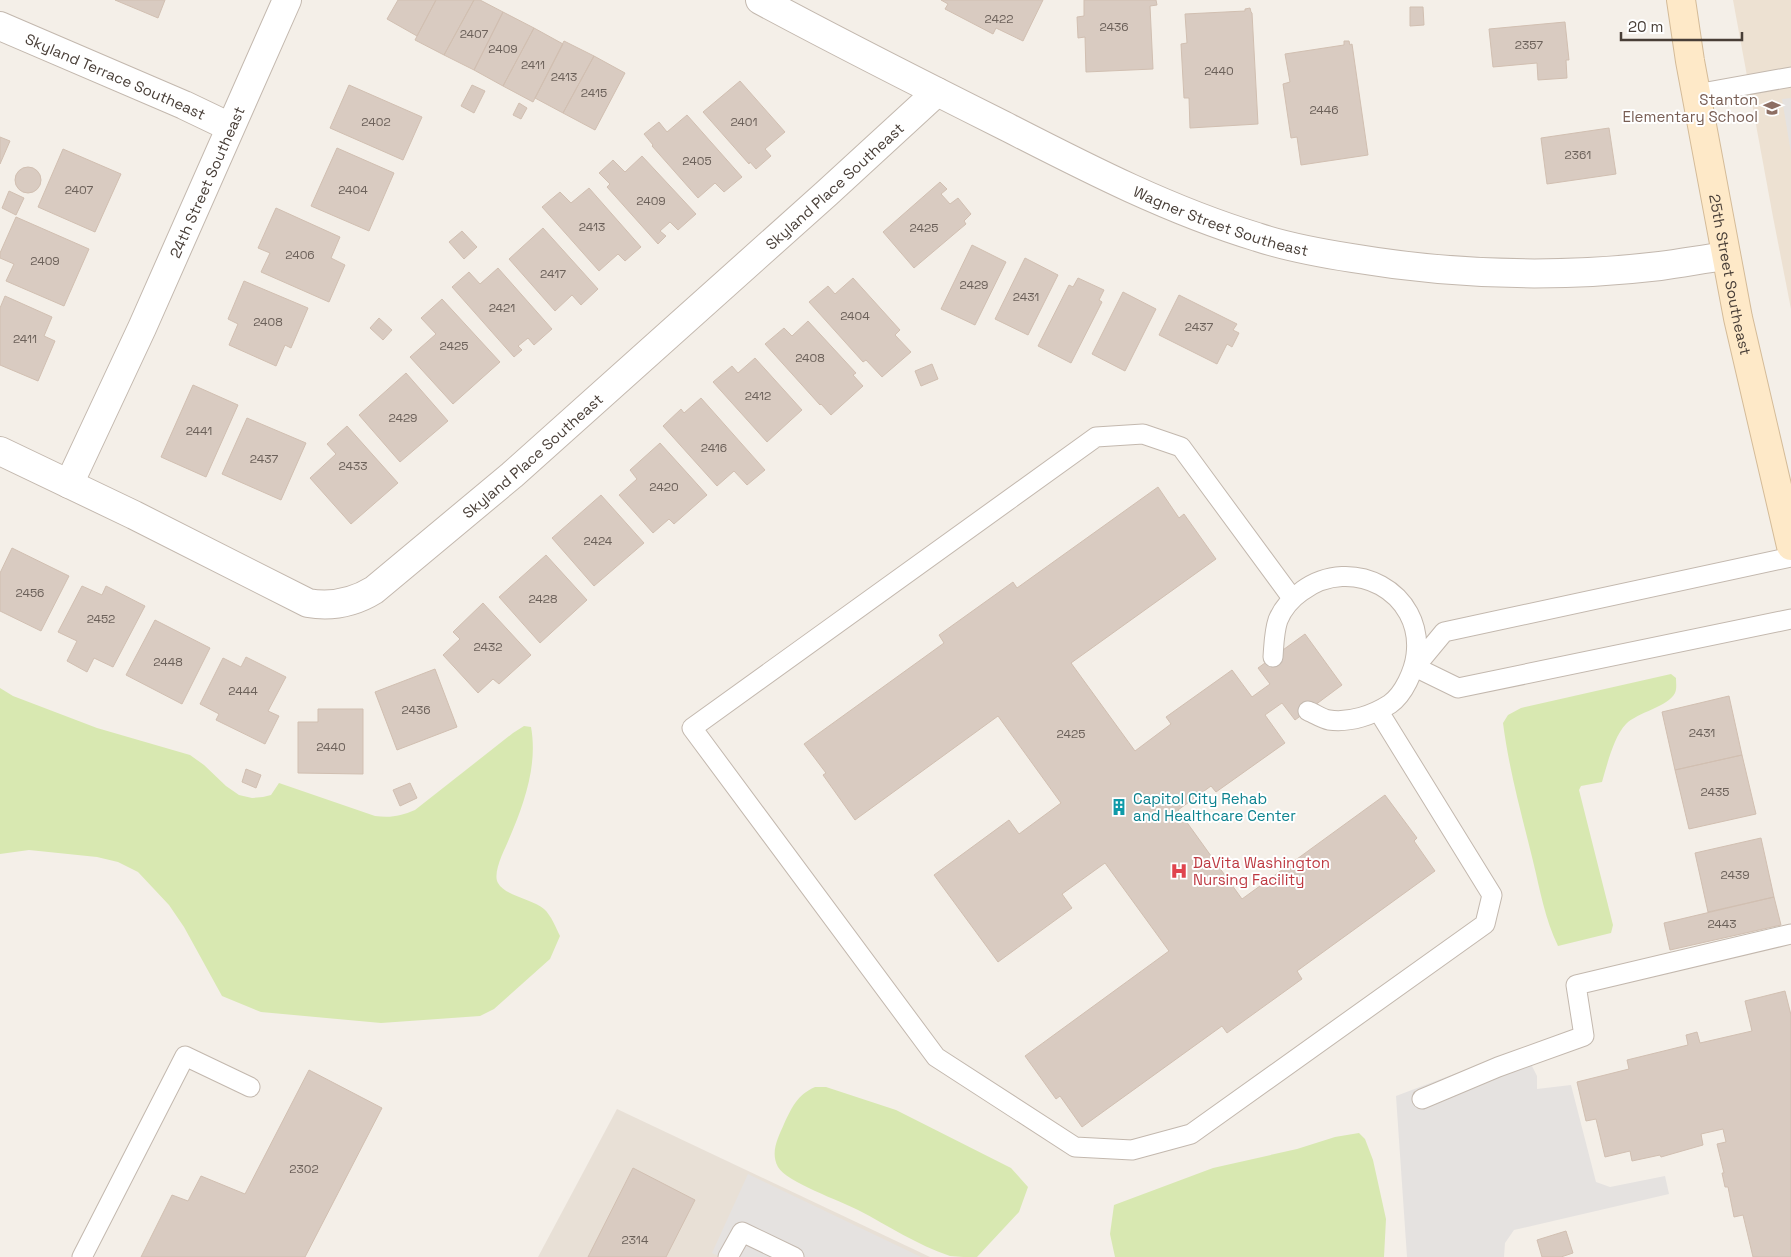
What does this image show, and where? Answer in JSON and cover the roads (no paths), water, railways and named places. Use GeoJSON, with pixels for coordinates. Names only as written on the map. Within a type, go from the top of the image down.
{"type":"FeatureCollection","features":[{"type":"Feature","properties":{"kind":"street","name":"24th Street Southeast"},"geometry":{"type":"LineString","coordinates":[[69,484],[126,362],[287,0]]}},
{"type":"Feature","properties":{"kind":"street","name":"Wagner Street Southeast"},"geometry":{"type":"LineString","coordinates":[[760,0],[845,46],[1064,156],[1181,209],[1258,238],[1325,253],[1373,261],[1451,270],[1529,273],[1597,271],[1660,266],[1726,256]]}},
{"type":"Feature","properties":{"kind":"street","name":"25th Street Southeast"},"geometry":{"type":"LineString","coordinates":[[1681,0],[1696,94],[1738,318],[1791,546]]}},
{"type":"Feature","properties":{"kind":"street","name":"Skyland Terrace Southeast"},"geometry":{"type":"LineString","coordinates":[[0,26],[184,105],[230,127]]}},
{"type":"Feature","properties":{"kind":"street","name":"Skyland Place Southeast"},"geometry":{"type":"LineString","coordinates":[[0,451],[308,603],[335,605],[349,602],[374,590],[512,475],[827,194],[937,92]]}},
{"type":"Feature","properties":{"kind":"lane"},"geometry":{"type":"LineString","coordinates":[[1696,94],[1791,77]]}},
{"type":"Feature","properties":{"kind":"lane"},"geometry":{"type":"LineString","coordinates":[[1292,598],[1180,447],[1143,434],[1096,437],[692,728],[936,1057],[1075,1147],[1132,1150],[1191,1134],[1485,924],[1492,895],[1378,712]]}},
{"type":"Feature","properties":{"kind":"lane"},"geometry":{"type":"LineString","coordinates":[[1308,711],[1328,720],[1354,719],[1378,712],[1396,699],[1415,667],[1444,632],[1791,557]]}},
{"type":"Feature","properties":{"kind":"lane"},"geometry":{"type":"LineString","coordinates":[[1273,657],[1274,636],[1279,618],[1292,598],[1313,583],[1336,576],[1354,575],[1378,583],[1398,597],[1412,618],[1418,642],[1415,667]]}},
{"type":"Feature","properties":{"kind":"lane"},"geometry":{"type":"LineString","coordinates":[[1415,667],[1458,688],[1791,620]]}},
{"type":"Feature","properties":{"kind":"lane"},"geometry":{"type":"LineString","coordinates":[[1422,1099],[1498,1066],[1584,1036],[1576,985],[1791,934]]}},
{"type":"Feature","properties":{"kind":"lane"},"geometry":{"type":"LineString","coordinates":[[82,1257],[185,1056],[250,1087]]}},
{"type":"Feature","properties":{"kind":"lane"},"geometry":{"type":"LineString","coordinates":[[728,1257],[742,1232],[794,1257]]}},
{"type":"Feature","properties":{"kind":"place","name":"Stanton Elementary School"},"geometry":{"type":"Point","coordinates":[1772,108]}},
{"type":"Feature","properties":{"kind":"place","name":"Capitol City Rehab and Healthcare Center"},"geometry":{"type":"Point","coordinates":[1119,807]}},
{"type":"Feature","properties":{"kind":"place","name":"DaVita Washington Nursing Facility"},"geometry":{"type":"Point","coordinates":[1179,871]}}]}
